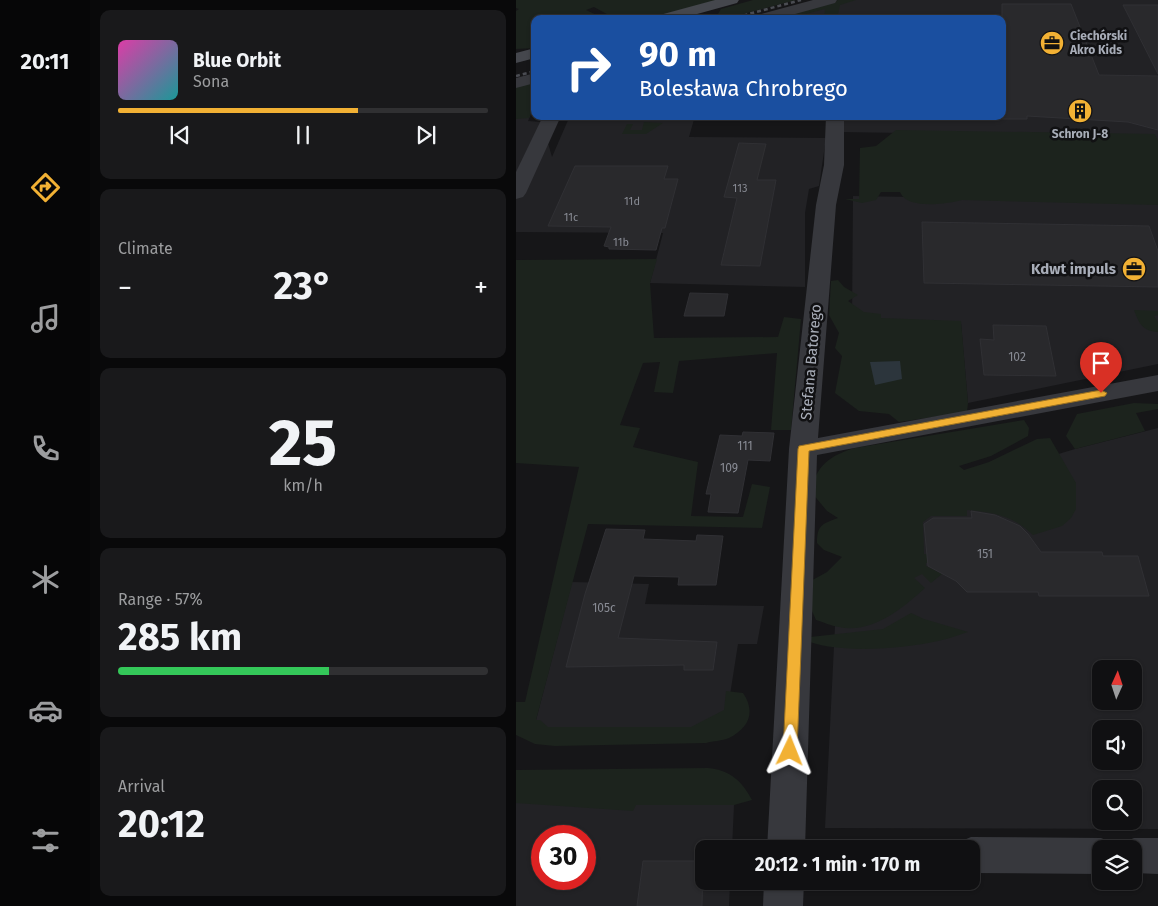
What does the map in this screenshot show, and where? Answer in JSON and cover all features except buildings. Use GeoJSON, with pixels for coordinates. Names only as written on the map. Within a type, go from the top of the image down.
{"type":"FeatureCollection","features":[{"type":"Feature","properties":{"kind":"street"},"geometry":{"type":"LineString","coordinates":[[676,15],[732,0]]}},
{"type":"Feature","properties":{"kind":"street"},"geometry":{"type":"LineString","coordinates":[[774,15],[830,0]]}},
{"type":"Feature","properties":{"kind":"street"},"geometry":{"type":"LineString","coordinates":[[516,83],[531,79]]}},
{"type":"Feature","properties":{"kind":"street"},"geometry":{"type":"LineString","coordinates":[[516,192],[550,120]]}},
{"type":"Feature","properties":{"kind":"street","name":"Stefana Batorego"},"geometry":{"type":"LineString","coordinates":[[786,840],[803,449],[825,214],[834,165],[835,120]]}},
{"type":"Feature","properties":{"kind":"street"},"geometry":{"type":"LineString","coordinates":[[803,449],[1158,383]]}},
{"type":"Feature","properties":{"kind":"street"},"geometry":{"type":"LineString","coordinates":[[980,855],[1092,856]]}},
{"type":"Feature","properties":{"kind":"street"},"geometry":{"type":"LineString","coordinates":[[1142,856],[1158,856]]}},
{"type":"Feature","properties":{"kind":"street"},"geometry":{"type":"LineString","coordinates":[[783,906],[784,890]]}},
{"type":"Feature","properties":{"kind":"shaded area"},"geometry":{"type":"Polygon","coordinates":[[[516,0],[718,0],[663,15],[609,15],[594,7],[586,10],[597,15],[531,15],[531,48],[516,49],[516,11],[519,9],[516,8],[516,0]]]}},
{"type":"Feature","properties":{"kind":"shaded area"},"geometry":{"type":"Polygon","coordinates":[[[753,0],[796,0],[740,15],[717,15],[721,9],[753,0]]]}},
{"type":"Feature","properties":{"kind":"shaded area"},"geometry":{"type":"Polygon","coordinates":[[[838,0],[856,0],[840,5],[838,15],[824,15],[825,9],[802,15],[780,15],[838,0]]]}},
{"type":"Feature","properties":{"kind":"shaded area"},"geometry":{"type":"Polygon","coordinates":[[[853,0],[1158,0],[1158,143],[1155,137],[840,132],[841,120],[1006,120],[1006,15],[795,15],[853,0]]]}},
{"type":"Feature","properties":{"kind":"shaded area"},"geometry":{"type":"Polygon","coordinates":[[[531,83],[531,114],[529,118],[516,119],[516,85],[531,83]]]}},
{"type":"Feature","properties":{"kind":"shaded area"},"geometry":{"type":"Polygon","coordinates":[[[516,91],[531,102],[531,114],[528,121],[542,122],[552,157],[568,120],[694,120],[689,137],[826,138],[819,186],[809,189],[805,213],[805,287],[650,283],[663,233],[516,232],[516,91]]]}},
{"type":"Feature","properties":{"kind":"shaded area"},"geometry":{"type":"Polygon","coordinates":[[[644,122],[663,123],[646,134],[622,134],[627,124],[633,124],[630,130],[642,130],[644,122]]]}},
{"type":"Feature","properties":{"kind":"shaded area"},"geometry":{"type":"Polygon","coordinates":[[[896,130],[1155,134],[1158,141],[1158,205],[962,200],[928,204],[904,198],[900,192],[881,192],[876,200],[862,203],[845,199],[859,199],[860,148],[876,146],[896,130]]]}},
{"type":"Feature","properties":{"kind":"shaded area"},"geometry":{"type":"Polygon","coordinates":[[[853,196],[1158,201],[1158,364],[968,403],[961,323],[852,320],[853,196]]]}},
{"type":"Feature","properties":{"kind":"shaded area"},"geometry":{"type":"Polygon","coordinates":[[[657,259],[650,283],[654,338],[778,337],[784,317],[801,319],[791,430],[771,430],[777,353],[679,361],[673,393],[654,392],[660,362],[643,363],[620,425],[640,428],[633,447],[698,462],[691,516],[743,517],[752,484],[770,487],[762,528],[588,524],[536,720],[540,720],[548,727],[691,727],[724,710],[726,691],[743,693],[750,713],[746,724],[736,734],[723,740],[706,743],[555,746],[535,744],[516,735],[516,702],[525,702],[579,467],[516,463],[516,260],[657,259]]]}},
{"type":"Feature","properties":{"kind":"shaded area"},"geometry":{"type":"Polygon","coordinates":[[[838,280],[844,287],[858,295],[848,301],[864,312],[881,314],[881,318],[961,321],[968,403],[967,412],[899,422],[889,414],[859,411],[835,393],[842,356],[835,348],[839,333],[829,315],[831,281],[838,280]]]}},
{"type":"Feature","properties":{"kind":"shaded area"},"geometry":{"type":"Polygon","coordinates":[[[1134,310],[1158,311],[1158,315],[1154,316],[1158,322],[1158,332],[1148,330],[1142,326],[1134,310]]]}},
{"type":"Feature","properties":{"kind":"shaded area"},"geometry":{"type":"Polygon","coordinates":[[[900,361],[902,379],[875,385],[870,362],[900,361]]]}},
{"type":"Feature","properties":{"kind":"shaded area"},"geometry":{"type":"Polygon","coordinates":[[[1134,403],[1158,404],[1158,409],[1136,413],[1145,431],[1075,449],[1066,436],[1077,414],[1134,403]]]}},
{"type":"Feature","properties":{"kind":"shaded area"},"geometry":{"type":"Polygon","coordinates":[[[1024,420],[1029,428],[1028,436],[991,456],[959,466],[964,470],[989,462],[1037,439],[1050,438],[1076,483],[1076,509],[1071,518],[1062,526],[1033,535],[1011,519],[986,512],[967,510],[967,516],[931,516],[923,522],[924,554],[928,554],[929,563],[926,563],[926,566],[942,574],[931,583],[922,574],[914,578],[925,588],[907,604],[875,623],[851,628],[816,620],[809,604],[807,583],[827,572],[842,557],[824,550],[817,543],[819,529],[828,522],[838,518],[827,511],[812,493],[816,476],[825,463],[838,454],[855,448],[1024,420]]]}},
{"type":"Feature","properties":{"kind":"shaded area"},"geometry":{"type":"Polygon","coordinates":[[[1158,428],[1158,829],[1142,829],[1142,780],[1092,780],[1092,829],[825,828],[838,565],[929,493],[1075,449],[1158,428]]]}},
{"type":"Feature","properties":{"kind":"shaded area"},"geometry":{"type":"Polygon","coordinates":[[[572,582],[649,584],[645,604],[764,606],[757,644],[738,644],[727,714],[689,734],[554,735],[535,724],[572,582]]]}},
{"type":"Feature","properties":{"kind":"shaded area"},"geometry":{"type":"Polygon","coordinates":[[[911,613],[924,619],[968,632],[924,644],[868,649],[830,647],[801,638],[883,629],[911,613]]]}},
{"type":"Feature","properties":{"kind":"shaded area"},"geometry":{"type":"Polygon","coordinates":[[[708,768],[729,774],[744,787],[752,800],[734,805],[636,805],[633,811],[516,803],[516,770],[708,768]]]}},
{"type":"Feature","properties":{"kind":"shaded area"},"geometry":{"type":"Polygon","coordinates":[[[516,797],[734,805],[732,840],[695,840],[695,890],[730,890],[729,906],[516,906],[516,797]]]}},
{"type":"Feature","properties":{"kind":"railway"},"geometry":{"type":"LineString","coordinates":[[745,15],[801,0]]}},
{"type":"Feature","properties":{"kind":"railway"},"geometry":{"type":"LineString","coordinates":[[516,76],[531,72]]}},
{"type":"Feature","properties":{"kind":"place","name":"Ciechórski Akro Kids"},"geometry":{"type":"Point","coordinates":[1052,43]}},
{"type":"Feature","properties":{"kind":"place","name":"Schron J-8"},"geometry":{"type":"Point","coordinates":[1080,111]}},
{"type":"Feature","properties":{"kind":"place","name":"Kdwt impuls"},"geometry":{"type":"Point","coordinates":[1134,269]}},
{"type":"Feature","properties":{"kind":"route"},"geometry":{"type":"LineString","coordinates":[[790,751],[803,449],[1101,393]]}}]}
